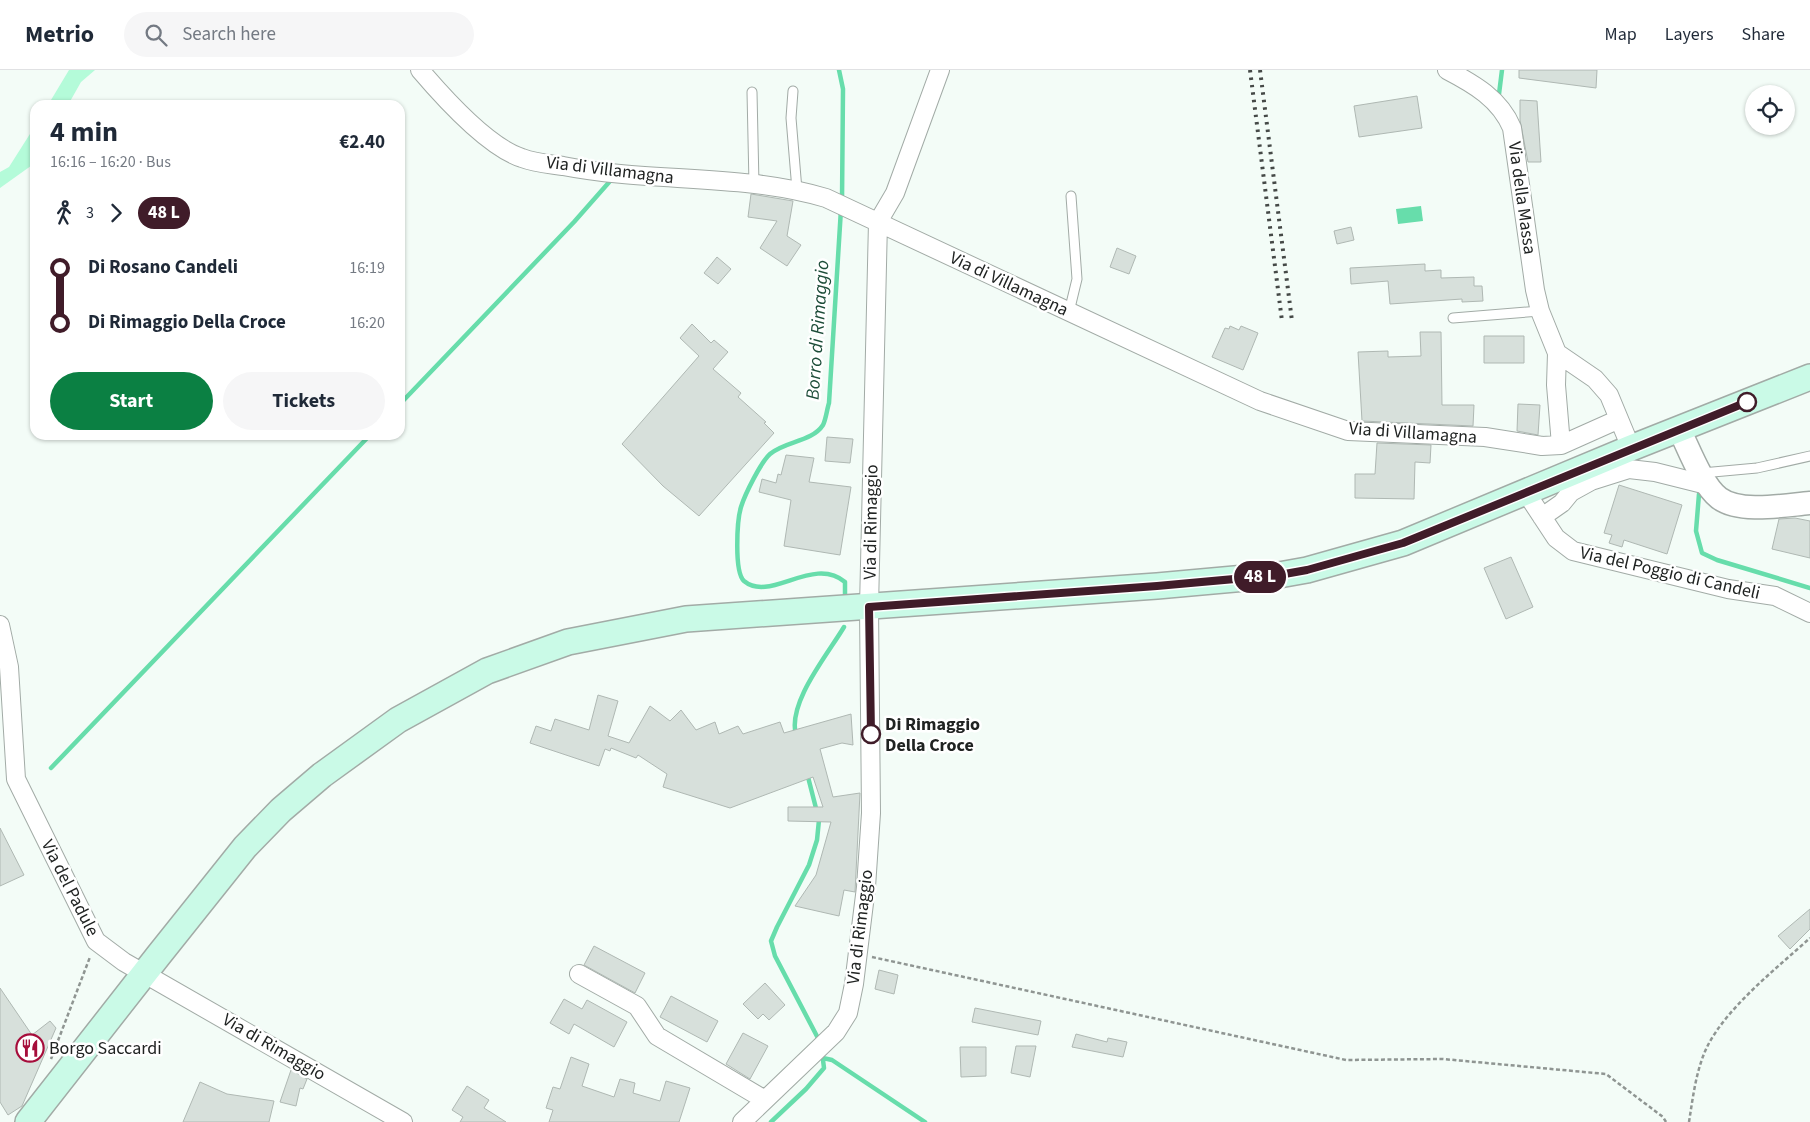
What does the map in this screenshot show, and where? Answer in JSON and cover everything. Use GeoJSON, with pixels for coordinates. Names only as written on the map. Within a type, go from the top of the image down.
{"type":"FeatureCollection","features":[{"type":"Feature","properties":{"kind":"main road"},"geometry":{"type":"LineString","coordinates":[[28,1122],[144,973],[246,847],[299,794],[347,755],[398,720],[487,671],[542,650],[616,631],[686,619],[1157,586],[1298,572],[1403,543],[1631,448],[1810,377]]}},
{"type":"Feature","properties":{"kind":"street","name":"Via di Villamagna"},"geometry":{"type":"LineString","coordinates":[[420,70],[449,105],[498,145],[522,158],[593,172],[754,185],[797,190],[826,198],[1260,401],[1348,431],[1484,437],[1542,446],[1561,444],[1618,420]]}},
{"type":"Feature","properties":{"kind":"street","name":"Via di Rimaggio"},"geometry":{"type":"LineString","coordinates":[[742,1122],[836,1032],[848,1014],[854,984],[856,953],[866,887],[871,813],[864,607],[878,222],[895,193],[940,70]]}},
{"type":"Feature","properties":{"kind":"street","name":"Via della Massa"},"geometry":{"type":"LineString","coordinates":[[1447,70],[1483,91],[1507,116],[1515,141],[1533,279],[1540,311],[1557,353],[1556,386],[1561,444]]}},
{"type":"Feature","properties":{"kind":"street"},"geometry":{"type":"LineString","coordinates":[[1557,353],[1568,363],[1596,379],[1609,395],[1631,448]]}},
{"type":"Feature","properties":{"kind":"street"},"geometry":{"type":"LineString","coordinates":[[1679,429],[1704,479],[1720,499],[1743,507],[1810,503]]}},
{"type":"Feature","properties":{"kind":"street"},"geometry":{"type":"LineString","coordinates":[[1542,516],[1562,504],[1571,492],[1591,481],[1629,469],[1704,479]]}},
{"type":"Feature","properties":{"kind":"street","name":"Via del Poggio di Candeli"},"geometry":{"type":"LineString","coordinates":[[1525,492],[1556,538],[1573,551],[1728,589],[1775,596],[1810,613]]}},
{"type":"Feature","properties":{"kind":"street","name":"Via del Padule"},"geometry":{"type":"LineString","coordinates":[[0,625],[9,667],[16,779],[96,941],[109,953],[144,973]]}},
{"type":"Feature","properties":{"kind":"street","name":"Via di Rimaggio"},"geometry":{"type":"LineString","coordinates":[[144,973],[403,1122]]}},
{"type":"Feature","properties":{"kind":"street"},"geometry":{"type":"LineString","coordinates":[[579,974],[637,1006],[657,1036],[765,1100]]}},
{"type":"Feature","properties":{"kind":"lane"},"geometry":{"type":"LineString","coordinates":[[793,91],[791,118],[797,190]]}},
{"type":"Feature","properties":{"kind":"lane"},"geometry":{"type":"LineString","coordinates":[[752,92],[754,185]]}},
{"type":"Feature","properties":{"kind":"lane"},"geometry":{"type":"LineString","coordinates":[[1069,312],[1077,279],[1071,196]]}},
{"type":"Feature","properties":{"kind":"lane"},"geometry":{"type":"LineString","coordinates":[[1453,318],[1540,311]]}},
{"type":"Feature","properties":{"kind":"lane"},"geometry":{"type":"LineString","coordinates":[[1704,479],[1810,456]]}},
{"type":"Feature","properties":{"kind":"path"},"geometry":{"type":"LineString","coordinates":[[1689,1122],[1696,1079],[1707,1047],[1721,1026],[1755,988],[1810,938]]}},
{"type":"Feature","properties":{"kind":"path"},"geometry":{"type":"LineString","coordinates":[[47,1068],[96,941]]}},
{"type":"Feature","properties":{"kind":"path"},"geometry":{"type":"LineString","coordinates":[[856,953],[1346,1060],[1443,1059],[1606,1074],[1663,1117],[1666,1122]]}},
{"type":"Feature","properties":{"kind":"shaded area"},"geometry":{"type":"Polygon","coordinates":[[[69,70],[95,70],[81,82],[71,100],[51,100],[69,70]]]}},
{"type":"Feature","properties":{"kind":"shaded area"},"geometry":{"type":"Polygon","coordinates":[[[30,134],[30,167],[0,188],[0,172],[9,167],[30,134]]]}},
{"type":"Feature","properties":{"kind":"shaded area"},"geometry":{"type":"Polygon","coordinates":[[[1421,206],[1423,221],[1398,224],[1396,209],[1421,206]]]}},
{"type":"Feature","properties":{"kind":"building"},"geometry":{"type":"Polygon","coordinates":[[[1519,70],[1597,70],[1596,88],[1519,78],[1519,70]]]}},
{"type":"Feature","properties":{"kind":"building"},"geometry":{"type":"Polygon","coordinates":[[[1417,96],[1422,128],[1359,137],[1354,106],[1417,96]]]}},
{"type":"Feature","properties":{"kind":"building"},"geometry":{"type":"Polygon","coordinates":[[[1520,100],[1537,101],[1541,162],[1528,162],[1520,120],[1520,100]]]}},
{"type":"Feature","properties":{"kind":"building"},"geometry":{"type":"Polygon","coordinates":[[[751,194],[793,201],[787,236],[801,245],[787,266],[760,248],[777,221],[748,217],[751,194]]]}},
{"type":"Feature","properties":{"kind":"building"},"geometry":{"type":"Polygon","coordinates":[[[1351,227],[1354,240],[1337,244],[1334,231],[1351,227]]]}},
{"type":"Feature","properties":{"kind":"building"},"geometry":{"type":"Polygon","coordinates":[[[1117,248],[1136,256],[1129,274],[1110,267],[1117,248]]]}},
{"type":"Feature","properties":{"kind":"building"},"geometry":{"type":"Polygon","coordinates":[[[717,257],[731,269],[718,284],[704,273],[717,257]]]}},
{"type":"Feature","properties":{"kind":"building"},"geometry":{"type":"Polygon","coordinates":[[[1425,264],[1425,271],[1441,270],[1441,278],[1474,277],[1474,286],[1482,286],[1483,301],[1462,302],[1462,299],[1390,304],[1388,281],[1351,284],[1350,268],[1425,264]]]}},
{"type":"Feature","properties":{"kind":"building"},"geometry":{"type":"Polygon","coordinates":[[[692,324],[711,343],[714,340],[728,352],[713,369],[741,393],[738,397],[766,422],[764,423],[774,433],[699,516],[663,486],[622,444],[699,356],[680,338],[692,324]]]}},
{"type":"Feature","properties":{"kind":"building"},"geometry":{"type":"Polygon","coordinates":[[[1230,326],[1239,330],[1241,326],[1258,333],[1243,370],[1212,357],[1225,328],[1229,329],[1230,326]]]}},
{"type":"Feature","properties":{"kind":"building"},"geometry":{"type":"Polygon","coordinates":[[[1420,332],[1441,332],[1442,405],[1474,405],[1473,426],[1362,421],[1358,352],[1388,351],[1388,357],[1421,356],[1420,332]]]}},
{"type":"Feature","properties":{"kind":"building"},"geometry":{"type":"Polygon","coordinates":[[[1484,336],[1524,336],[1524,363],[1484,363],[1484,336]]]}},
{"type":"Feature","properties":{"kind":"building"},"geometry":{"type":"Polygon","coordinates":[[[1518,404],[1540,405],[1538,435],[1517,431],[1518,404]]]}},
{"type":"Feature","properties":{"kind":"building"},"geometry":{"type":"Polygon","coordinates":[[[827,437],[853,439],[850,463],[825,461],[827,437]]]}},
{"type":"Feature","properties":{"kind":"building"},"geometry":{"type":"Polygon","coordinates":[[[1377,443],[1431,445],[1430,463],[1415,462],[1414,499],[1355,498],[1355,474],[1375,474],[1377,443]]]}},
{"type":"Feature","properties":{"kind":"building"},"geometry":{"type":"Polygon","coordinates":[[[786,455],[814,458],[809,482],[851,487],[840,555],[784,546],[791,500],[759,492],[762,479],[776,483],[778,474],[781,475],[786,455]]]}},
{"type":"Feature","properties":{"kind":"building"},"geometry":{"type":"Polygon","coordinates":[[[1619,485],[1682,505],[1667,554],[1624,540],[1622,547],[1609,543],[1612,535],[1604,533],[1619,485]]]}},
{"type":"Feature","properties":{"kind":"building"},"geometry":{"type":"Polygon","coordinates":[[[1795,518],[1810,521],[1810,558],[1772,549],[1779,519],[1795,518]]]}},
{"type":"Feature","properties":{"kind":"building"},"geometry":{"type":"Polygon","coordinates":[[[1511,557],[1533,607],[1506,619],[1484,568],[1511,557]]]}},
{"type":"Feature","properties":{"kind":"building"},"geometry":{"type":"Polygon","coordinates":[[[598,695],[618,701],[608,736],[629,743],[650,706],[670,721],[681,710],[696,730],[715,722],[719,734],[738,726],[743,734],[780,722],[784,733],[851,714],[853,745],[842,743],[820,749],[833,797],[860,793],[855,892],[844,890],[839,916],[795,906],[816,875],[831,822],[788,821],[788,807],[823,807],[813,777],[730,808],[663,787],[667,774],[638,755],[636,758],[611,748],[610,751],[605,749],[599,766],[530,743],[536,726],[551,731],[555,719],[589,730],[598,695]]]}},
{"type":"Feature","properties":{"kind":"building"},"geometry":{"type":"Polygon","coordinates":[[[0,828],[24,875],[0,886],[0,828]]]}},
{"type":"Feature","properties":{"kind":"building"},"geometry":{"type":"Polygon","coordinates":[[[1810,909],[1810,929],[1790,949],[1778,936],[1810,909]]]}},
{"type":"Feature","properties":{"kind":"building"},"geometry":{"type":"Polygon","coordinates":[[[594,946],[645,973],[635,993],[584,965],[594,946]]]}},
{"type":"Feature","properties":{"kind":"building"},"geometry":{"type":"Polygon","coordinates":[[[879,970],[898,975],[894,994],[875,989],[879,970]]]}},
{"type":"Feature","properties":{"kind":"building"},"geometry":{"type":"Polygon","coordinates":[[[765,983],[785,1005],[769,1020],[763,1014],[758,1019],[743,1004],[765,983]]]}},
{"type":"Feature","properties":{"kind":"building","name":"Borgo Saccardi"},"geometry":{"type":"Polygon","coordinates":[[[0,988],[32,1035],[50,1021],[56,1028],[22,1106],[8,1115],[0,1102],[0,988]]]}},
{"type":"Feature","properties":{"kind":"building"},"geometry":{"type":"Polygon","coordinates":[[[671,996],[718,1021],[707,1042],[660,1017],[671,996]]]}},
{"type":"Feature","properties":{"kind":"building"},"geometry":{"type":"Polygon","coordinates":[[[564,999],[582,1009],[587,1000],[627,1022],[614,1047],[574,1024],[569,1034],[550,1023],[564,999]]]}},
{"type":"Feature","properties":{"kind":"building"},"geometry":{"type":"Polygon","coordinates":[[[975,1008],[1041,1021],[1038,1035],[972,1022],[975,1008]]]}},
{"type":"Feature","properties":{"kind":"building"},"geometry":{"type":"Polygon","coordinates":[[[743,1033],[768,1046],[750,1079],[726,1064],[743,1033]]]}},
{"type":"Feature","properties":{"kind":"building"},"geometry":{"type":"Polygon","coordinates":[[[1076,1034],[1107,1042],[1108,1038],[1127,1042],[1123,1057],[1072,1047],[1076,1034]]]}},
{"type":"Feature","properties":{"kind":"building"},"geometry":{"type":"Polygon","coordinates":[[[1016,1046],[1036,1046],[1030,1077],[1011,1073],[1016,1046]]]}},
{"type":"Feature","properties":{"kind":"building"},"geometry":{"type":"Polygon","coordinates":[[[960,1047],[986,1047],[986,1076],[961,1077],[960,1047]]]}},
{"type":"Feature","properties":{"kind":"building"},"geometry":{"type":"Polygon","coordinates":[[[571,1057],[589,1064],[582,1086],[614,1097],[620,1079],[635,1083],[633,1093],[660,1101],[666,1081],[690,1088],[679,1122],[549,1122],[553,1110],[546,1108],[553,1087],[560,1089],[571,1057]]]}},
{"type":"Feature","properties":{"kind":"building"},"geometry":{"type":"Polygon","coordinates":[[[291,1070],[307,1079],[303,1089],[300,1088],[296,1106],[280,1102],[291,1070]]]}},
{"type":"Feature","properties":{"kind":"building"},"geometry":{"type":"Polygon","coordinates":[[[200,1082],[227,1094],[274,1101],[269,1122],[183,1122],[200,1082]]]}},
{"type":"Feature","properties":{"kind":"building"},"geometry":{"type":"Polygon","coordinates":[[[467,1086],[489,1100],[484,1108],[506,1122],[460,1122],[463,1117],[452,1110],[467,1086]]]}},
{"type":"Feature","properties":{"kind":"waterway","name":"Borro di Rimaggio"},"geometry":{"type":"LineString","coordinates":[[839,70],[843,89],[842,201]]}},
{"type":"Feature","properties":{"kind":"waterway"},"geometry":{"type":"LineString","coordinates":[[1499,94],[1502,70]]}},
{"type":"Feature","properties":{"kind":"waterway"},"geometry":{"type":"LineString","coordinates":[[405,399],[574,222],[611,180],[614,180]]}},
{"type":"Feature","properties":{"kind":"waterway","name":"Borro di Rimaggio"},"geometry":{"type":"LineString","coordinates":[[841,209],[829,403],[825,420],[818,431],[776,450],[762,464],[741,507],[737,546],[741,576],[744,581],[754,586],[766,587],[819,574],[833,575],[845,582],[845,597]]}},
{"type":"Feature","properties":{"kind":"waterway"},"geometry":{"type":"LineString","coordinates":[[51,768],[365,440]]}},
{"type":"Feature","properties":{"kind":"waterway"},"geometry":{"type":"LineString","coordinates":[[1699,494],[1696,531],[1702,553],[1717,560],[1810,588]]}},
{"type":"Feature","properties":{"kind":"waterway","name":"Borro di Rimaggio"},"geometry":{"type":"LineString","coordinates":[[796,735],[797,708],[803,694],[844,627]]}},
{"type":"Feature","properties":{"kind":"waterway","name":"Borro di Rimaggio"},"geometry":{"type":"LineString","coordinates":[[807,773],[819,820],[817,840],[809,865],[771,941],[775,956],[820,1042]]}},
{"type":"Feature","properties":{"kind":"waterway","name":"Borro di Rimaggio"},"geometry":{"type":"LineString","coordinates":[[771,1122],[806,1089],[824,1068],[822,1052]]}},
{"type":"Feature","properties":{"kind":"waterway"},"geometry":{"type":"LineString","coordinates":[[823,1058],[832,1060],[925,1122]]}},
{"type":"Feature","properties":{"kind":"railway"},"geometry":{"type":"LineString","coordinates":[[1250,70],[1282,321]]}},
{"type":"Feature","properties":{"kind":"railway"},"geometry":{"type":"LineString","coordinates":[[1260,70],[1292,321]]}},
{"type":"Feature","properties":{"kind":"bus line"},"geometry":{"type":"LineString","coordinates":[[871,734],[869,607],[1157,586],[1279,575],[1307,570],[1403,543],[1747,402]]}},
{"type":"Feature","properties":{"kind":"place","name":"Di Rimaggio Della Croce"},"geometry":{"type":"Point","coordinates":[871,734]}},
{"type":"Feature","properties":{"kind":"place","name":"Borgo Saccardi"},"geometry":{"type":"Point","coordinates":[30,1048]}}]}
